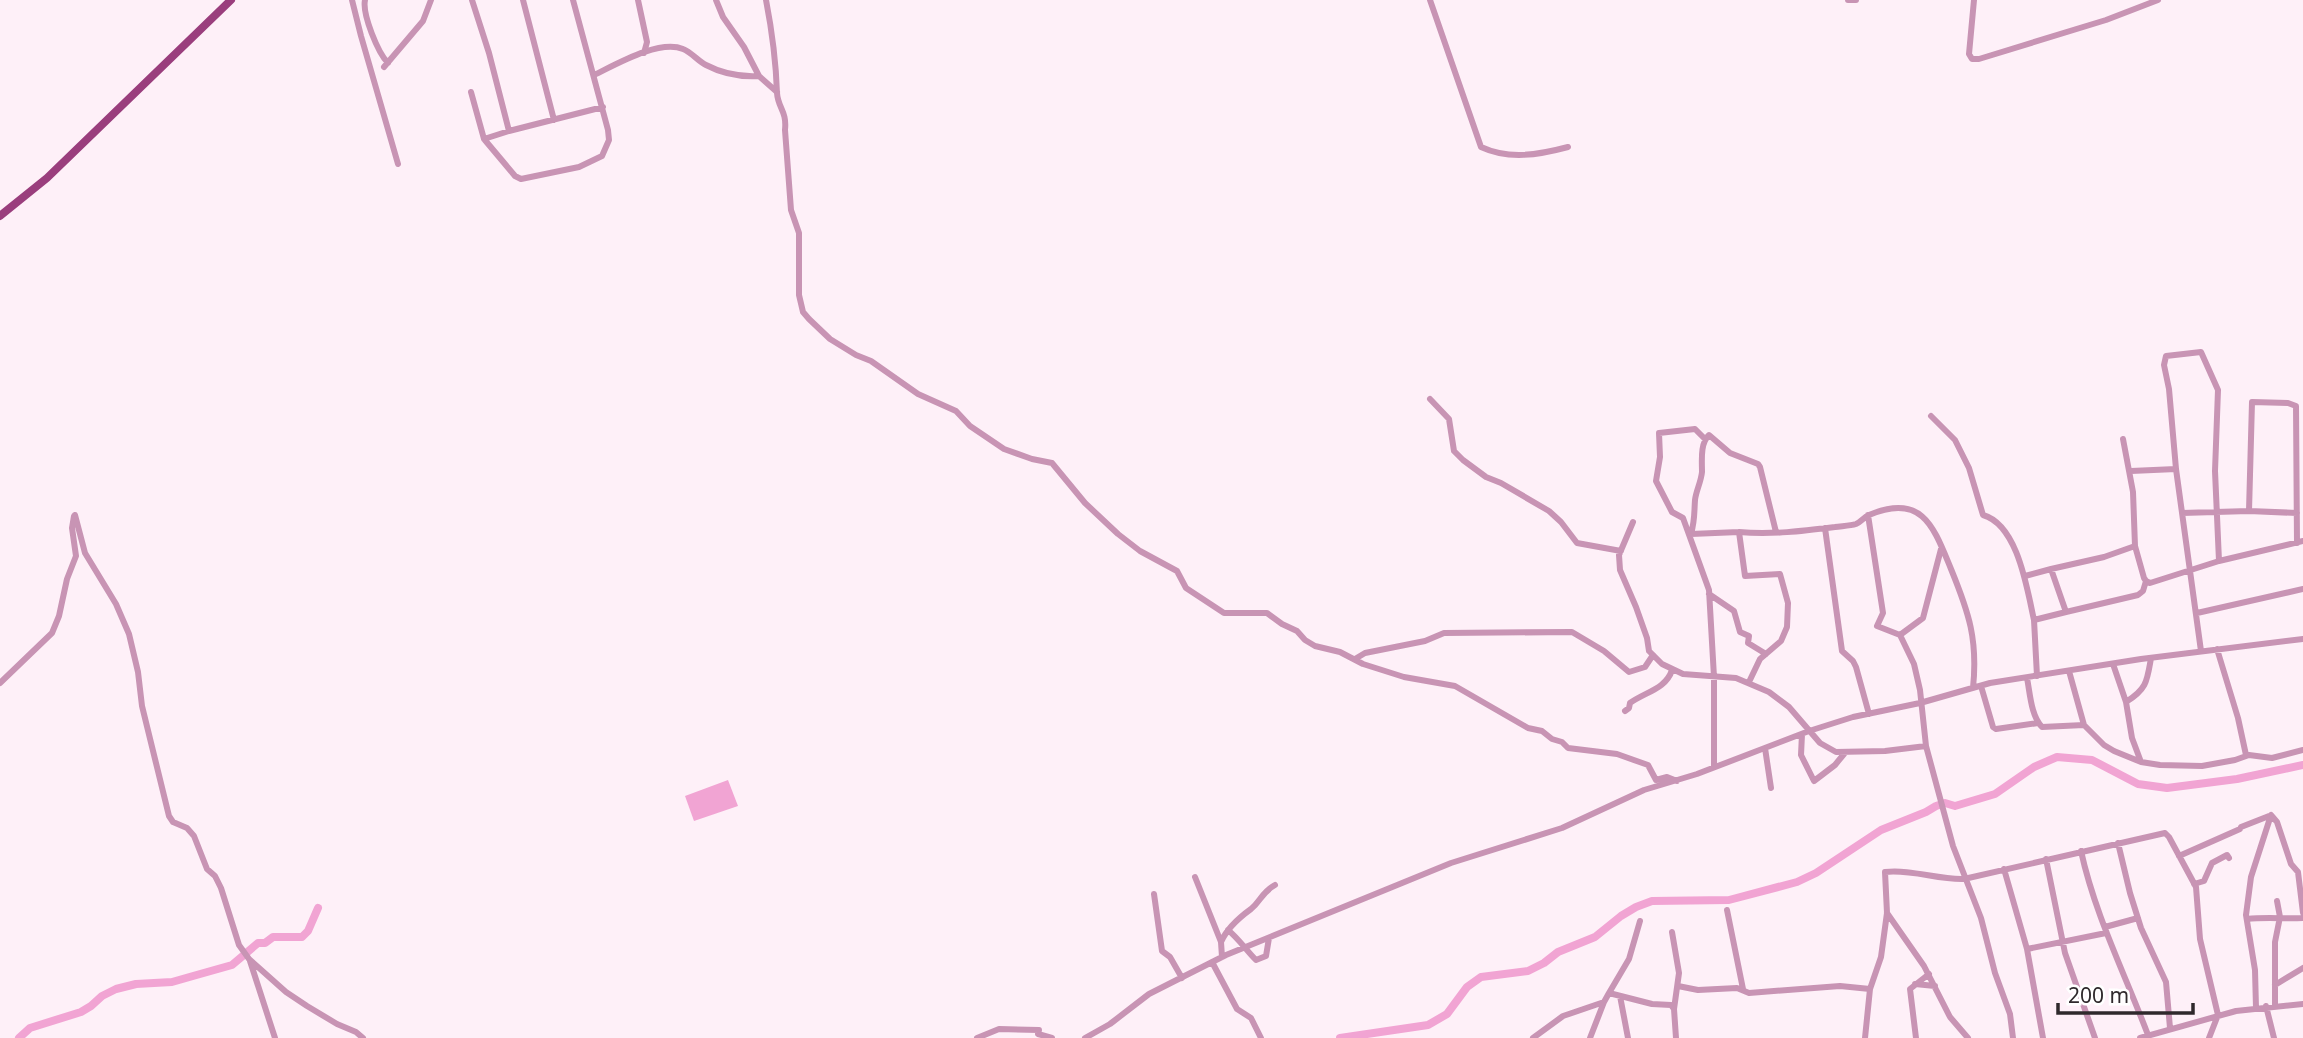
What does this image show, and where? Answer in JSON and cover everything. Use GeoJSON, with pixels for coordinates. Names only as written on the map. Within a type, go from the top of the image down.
{"type":"FeatureCollection","features":[{"type":"Feature","properties":{"kind":"main road"},"geometry":{"type":"LineString","coordinates":[[0,216],[47,178],[231,0]]}},
{"type":"Feature","properties":{"kind":"street"},"geometry":{"type":"LineString","coordinates":[[352,0],[398,164]]}},
{"type":"Feature","properties":{"kind":"street"},"geometry":{"type":"LineString","coordinates":[[365,0],[367,18],[386,65],[423,21],[431,0]]}},
{"type":"Feature","properties":{"kind":"street"},"geometry":{"type":"LineString","coordinates":[[472,0],[509,131]]}},
{"type":"Feature","properties":{"kind":"street"},"geometry":{"type":"LineString","coordinates":[[523,0],[554,120]]}},
{"type":"Feature","properties":{"kind":"street"},"geometry":{"type":"LineString","coordinates":[[471,92],[484,139],[515,176],[522,179],[559,173],[602,156],[609,140],[603,107],[573,0]]}},
{"type":"Feature","properties":{"kind":"street"},"geometry":{"type":"LineString","coordinates":[[638,0],[647,42],[645,53]]}},
{"type":"Feature","properties":{"kind":"street"},"geometry":{"type":"LineString","coordinates":[[716,0],[723,17],[744,47],[759,76],[777,92]]}},
{"type":"Feature","properties":{"kind":"street"},"geometry":{"type":"LineString","coordinates":[[766,0],[774,47],[777,92],[786,118],[790,210],[799,233],[799,295],[803,312],[830,338],[856,355],[871,361],[918,394],[956,411],[971,426],[1004,449],[1052,463],[1085,503],[1118,534],[1140,551],[1177,571],[1186,588],[1224,613],[1267,613],[1297,631],[1315,646],[1340,652],[1363,664],[1405,677],[1455,686],[1528,728],[1542,731],[1568,748],[1617,754],[1648,765],[1656,780],[1667,777],[1677,780]]}},
{"type":"Feature","properties":{"kind":"street"},"geometry":{"type":"LineString","coordinates":[[1430,0],[1480,147],[1494,153],[1516,155],[1536,155],[1568,148]]}},
{"type":"Feature","properties":{"kind":"street"},"geometry":{"type":"LineString","coordinates":[[1848,0],[1856,0]]}},
{"type":"Feature","properties":{"kind":"street"},"geometry":{"type":"LineString","coordinates":[[1974,0],[1969,54],[1972,59],[2106,20],[2158,0]]}},
{"type":"Feature","properties":{"kind":"street"},"geometry":{"type":"LineString","coordinates":[[594,75],[627,58],[664,48],[683,49],[706,66],[738,77],[759,76]]}},
{"type":"Feature","properties":{"kind":"street"},"geometry":{"type":"LineString","coordinates":[[484,139],[603,107]]}},
{"type":"Feature","properties":{"kind":"street"},"geometry":{"type":"LineString","coordinates":[[2202,651],[2176,469],[2169,389],[2164,365],[2166,356],[2201,352],[2218,390],[2216,512],[2219,561]]}},
{"type":"Feature","properties":{"kind":"street"},"geometry":{"type":"LineString","coordinates":[[1430,399],[1449,419],[1454,451],[1463,460],[1486,477],[1549,511],[1577,543],[1621,551]]}},
{"type":"Feature","properties":{"kind":"street"},"geometry":{"type":"LineString","coordinates":[[2146,582],[2300,542],[2297,513],[2296,406],[2288,403],[2252,402],[2249,511]]}},
{"type":"Feature","properties":{"kind":"street"},"geometry":{"type":"LineString","coordinates":[[1931,416],[1955,440],[1969,468],[1983,516],[1989,517],[1998,525],[2015,548],[2025,576],[2034,620],[2037,676]]}},
{"type":"Feature","properties":{"kind":"street"},"geometry":{"type":"LineString","coordinates":[[1705,439],[1695,429],[1659,433],[1660,457],[1656,481],[1672,512],[1684,517],[1709,594],[1714,677],[1714,767]]}},
{"type":"Feature","properties":{"kind":"street"},"geometry":{"type":"LineString","coordinates":[[1691,534],[1696,518],[1695,499],[1702,474],[1705,439],[1709,435],[1730,453],[1758,464],[1776,532]]}},
{"type":"Feature","properties":{"kind":"street"},"geometry":{"type":"LineString","coordinates":[[2034,620],[2138,595],[2143,591],[2146,582],[2135,546],[2130,471],[2123,439]]}},
{"type":"Feature","properties":{"kind":"street"},"geometry":{"type":"LineString","coordinates":[[2130,471],[2176,469]]}},
{"type":"Feature","properties":{"kind":"street"},"geometry":{"type":"LineString","coordinates":[[1691,534],[1825,528],[1856,524],[1868,515],[1885,510],[1908,508],[1920,513],[1934,530],[1966,605],[1972,629],[1975,663],[1973,688]]}},
{"type":"Feature","properties":{"kind":"street"},"geometry":{"type":"LineString","coordinates":[[2182,513],[2297,513]]}},
{"type":"Feature","properties":{"kind":"street"},"geometry":{"type":"LineString","coordinates":[[0,683],[48,637],[59,616],[67,579],[76,556],[72,523],[75,514],[85,553],[116,604],[129,634],[138,672],[142,706],[169,816],[173,822],[187,828],[194,836],[207,869],[215,876],[221,888],[239,944],[249,959],[286,992],[363,1038]]}},
{"type":"Feature","properties":{"kind":"street"},"geometry":{"type":"LineString","coordinates":[[1868,515],[1883,613],[1877,626],[1900,635],[1914,664],[1920,690],[1926,746],[1964,879],[1981,918],[1995,974],[2010,1014],[2013,1038]]}},
{"type":"Feature","properties":{"kind":"street"},"geometry":{"type":"LineString","coordinates":[[1633,522],[1621,551],[1620,570],[1647,639],[1649,651],[1672,670],[1683,674],[1736,678],[1749,682],[1779,698],[1820,743],[1830,750],[1844,754],[1926,746]]}},
{"type":"Feature","properties":{"kind":"street"},"geometry":{"type":"LineString","coordinates":[[1825,528],[1842,651],[1856,667],[1869,714]]}},
{"type":"Feature","properties":{"kind":"street"},"geometry":{"type":"LineString","coordinates":[[1739,532],[1745,576],[1780,574],[1788,603],[1787,627],[1781,641],[1760,659],[1749,682]]}},
{"type":"Feature","properties":{"kind":"street"},"geometry":{"type":"LineString","coordinates":[[2025,576],[2104,557],[2135,546]]}},
{"type":"Feature","properties":{"kind":"street"},"geometry":{"type":"LineString","coordinates":[[1900,635],[1923,618],[1942,547]]}},
{"type":"Feature","properties":{"kind":"street"},"geometry":{"type":"LineString","coordinates":[[2052,569],[2066,612]]}},
{"type":"Feature","properties":{"kind":"street"},"geometry":{"type":"LineString","coordinates":[[2197,613],[2303,589]]}},
{"type":"Feature","properties":{"kind":"street"},"geometry":{"type":"LineString","coordinates":[[1709,594],[1734,611],[1740,632],[1749,636],[1748,643],[1766,654]]}},
{"type":"Feature","properties":{"kind":"street"},"geometry":{"type":"LineString","coordinates":[[1355,659],[1381,648],[1425,641],[1444,633],[1572,632],[1604,650],[1629,672],[1645,667],[1653,655]]}},
{"type":"Feature","properties":{"kind":"street"},"geometry":{"type":"LineString","coordinates":[[1085,1038],[1110,1024],[1149,995],[1247,946],[1451,863],[1562,828],[1644,790],[1809,731],[1982,686],[2151,657],[2247,648],[2303,639]]}},
{"type":"Feature","properties":{"kind":"street"},"geometry":{"type":"LineString","coordinates":[[2217,649],[2246,755]]}},
{"type":"Feature","properties":{"kind":"street"},"geometry":{"type":"LineString","coordinates":[[2126,702],[2140,694],[2144,687],[2151,657]]}},
{"type":"Feature","properties":{"kind":"street"},"geometry":{"type":"LineString","coordinates":[[2113,663],[2126,702],[2132,738],[2141,762]]}},
{"type":"Feature","properties":{"kind":"street"},"geometry":{"type":"LineString","coordinates":[[1625,710],[1635,699],[1651,693],[1670,678],[1672,670]]}},
{"type":"Feature","properties":{"kind":"street"},"geometry":{"type":"LineString","coordinates":[[2069,671],[2084,726],[2104,745],[2141,762],[2203,766],[2235,760],[2246,755],[2272,758],[2303,750]]}},
{"type":"Feature","properties":{"kind":"street"},"geometry":{"type":"LineString","coordinates":[[2027,678],[2038,723],[2042,727],[2084,726]]}},
{"type":"Feature","properties":{"kind":"street"},"geometry":{"type":"LineString","coordinates":[[1982,686],[1993,727],[1996,729],[2038,723]]}},
{"type":"Feature","properties":{"kind":"street"},"geometry":{"type":"LineString","coordinates":[[1802,734],[1801,755],[1814,781],[1835,765],[1844,754]]}},
{"type":"Feature","properties":{"kind":"street"},"geometry":{"type":"LineString","coordinates":[[1765,748],[1771,788]]}},
{"type":"Feature","properties":{"kind":"street"},"geometry":{"type":"LineString","coordinates":[[2179,856],[2271,815]]}},
{"type":"Feature","properties":{"kind":"street"},"geometry":{"type":"LineString","coordinates":[[2247,919],[2303,915],[2298,872],[2291,864],[2277,822],[2271,815]]}},
{"type":"Feature","properties":{"kind":"street"},"geometry":{"type":"LineString","coordinates":[[2256,1007],[2255,970],[2247,919],[2251,877],[2271,815]]}},
{"type":"Feature","properties":{"kind":"street"},"geometry":{"type":"LineString","coordinates":[[1865,1038],[1870,989],[1881,957],[1887,913],[1885,872],[1918,873],[1948,880],[1964,879],[2165,833],[2198,895],[2200,939],[2218,1015],[2209,1038]]}},
{"type":"Feature","properties":{"kind":"street"},"geometry":{"type":"LineString","coordinates":[[2118,843],[2138,918],[2166,982],[2170,1028]]}},
{"type":"Feature","properties":{"kind":"street"},"geometry":{"type":"LineString","coordinates":[[2081,851],[2092,897],[2148,1035]]}},
{"type":"Feature","properties":{"kind":"street"},"geometry":{"type":"LineString","coordinates":[[2194,884],[2204,881],[2212,863],[2227,855],[2228,858]]}},
{"type":"Feature","properties":{"kind":"street"},"geometry":{"type":"LineString","coordinates":[[2046,859],[2065,953],[2095,1038]]}},
{"type":"Feature","properties":{"kind":"street"},"geometry":{"type":"LineString","coordinates":[[2004,869],[2027,949],[2043,1038]]}},
{"type":"Feature","properties":{"kind":"street"},"geometry":{"type":"LineString","coordinates":[[1195,877],[1221,942],[1222,957]]}},
{"type":"Feature","properties":{"kind":"street"},"geometry":{"type":"LineString","coordinates":[[1221,942],[1228,930],[1252,908],[1264,891],[1275,885]]}},
{"type":"Feature","properties":{"kind":"street"},"geometry":{"type":"LineString","coordinates":[[1154,894],[1162,951],[1170,957],[1182,978]]}},
{"type":"Feature","properties":{"kind":"street"},"geometry":{"type":"LineString","coordinates":[[2275,1006],[2275,942],[2280,918],[2277,901]]}},
{"type":"Feature","properties":{"kind":"street"},"geometry":{"type":"LineString","coordinates":[[1727,910],[1743,989]]}},
{"type":"Feature","properties":{"kind":"street"},"geometry":{"type":"LineString","coordinates":[[1887,913],[1929,974],[1950,1017],[1968,1038]]}},
{"type":"Feature","properties":{"kind":"street"},"geometry":{"type":"LineString","coordinates":[[2027,949],[2064,943],[2138,918]]}},
{"type":"Feature","properties":{"kind":"street"},"geometry":{"type":"LineString","coordinates":[[1590,1038],[1604,1002],[1629,959],[1640,921]]}},
{"type":"Feature","properties":{"kind":"street"},"geometry":{"type":"LineString","coordinates":[[1228,930],[1242,945],[1247,946],[1256,960],[1266,956],[1269,938]]}},
{"type":"Feature","properties":{"kind":"street"},"geometry":{"type":"LineString","coordinates":[[1672,932],[1679,972],[1674,1009],[1676,1038]]}},
{"type":"Feature","properties":{"kind":"street"},"geometry":{"type":"LineString","coordinates":[[249,959],[275,1038]]}},
{"type":"Feature","properties":{"kind":"street"},"geometry":{"type":"LineString","coordinates":[[1212,962],[1237,1009],[1251,1018],[1261,1038]]}},
{"type":"Feature","properties":{"kind":"street"},"geometry":{"type":"LineString","coordinates":[[2275,985],[2303,968]]}},
{"type":"Feature","properties":{"kind":"street"},"geometry":{"type":"LineString","coordinates":[[1916,1038],[1910,989],[1929,974]]}},
{"type":"Feature","properties":{"kind":"street"},"geometry":{"type":"LineString","coordinates":[[1915,984],[1935,986]]}},
{"type":"Feature","properties":{"kind":"street"},"geometry":{"type":"LineString","coordinates":[[1678,986],[1698,990],[1743,989],[1749,993],[1840,986],[1870,989]]}},
{"type":"Feature","properties":{"kind":"street"},"geometry":{"type":"LineString","coordinates":[[1609,993],[1671,1005],[1674,1009]]}},
{"type":"Feature","properties":{"kind":"street"},"geometry":{"type":"LineString","coordinates":[[1620,996],[1628,1038]]}},
{"type":"Feature","properties":{"kind":"street"},"geometry":{"type":"LineString","coordinates":[[1533,1038],[1563,1016],[1604,1002]]}},
{"type":"Feature","properties":{"kind":"street"},"geometry":{"type":"LineString","coordinates":[[2140,1038],[2256,1007],[2303,1004]]}},
{"type":"Feature","properties":{"kind":"street"},"geometry":{"type":"LineString","coordinates":[[2266,1006],[2274,1038]]}},
{"type":"Feature","properties":{"kind":"street"},"geometry":{"type":"LineString","coordinates":[[977,1038],[999,1029],[1039,1030],[1038,1034],[1052,1038]]}},
{"type":"Feature","properties":{"kind":"shaded area"},"geometry":{"type":"Polygon","coordinates":[[[728,780],[738,806],[694,821],[685,796],[728,780]]]}},
{"type":"Feature","properties":{"kind":"waterway"},"geometry":{"type":"LineString","coordinates":[[1340,1038],[1428,1025],[1447,1014],[1467,987],[1481,977],[1528,971],[1558,952],[1595,937],[1621,916],[1652,901],[1729,900],[1797,882],[1816,873],[1881,830],[1945,803],[1955,806],[1995,794],[2034,767],[2057,757],[2092,760],[2138,784],[2167,788],[2237,779],[2303,765]]}},
{"type":"Feature","properties":{"kind":"waterway"},"geometry":{"type":"LineString","coordinates":[[19,1038],[30,1028],[81,1012],[116,989],[136,984],[172,982],[232,965],[258,943],[265,943],[273,937],[302,937],[308,931],[318,908]]}}]}
